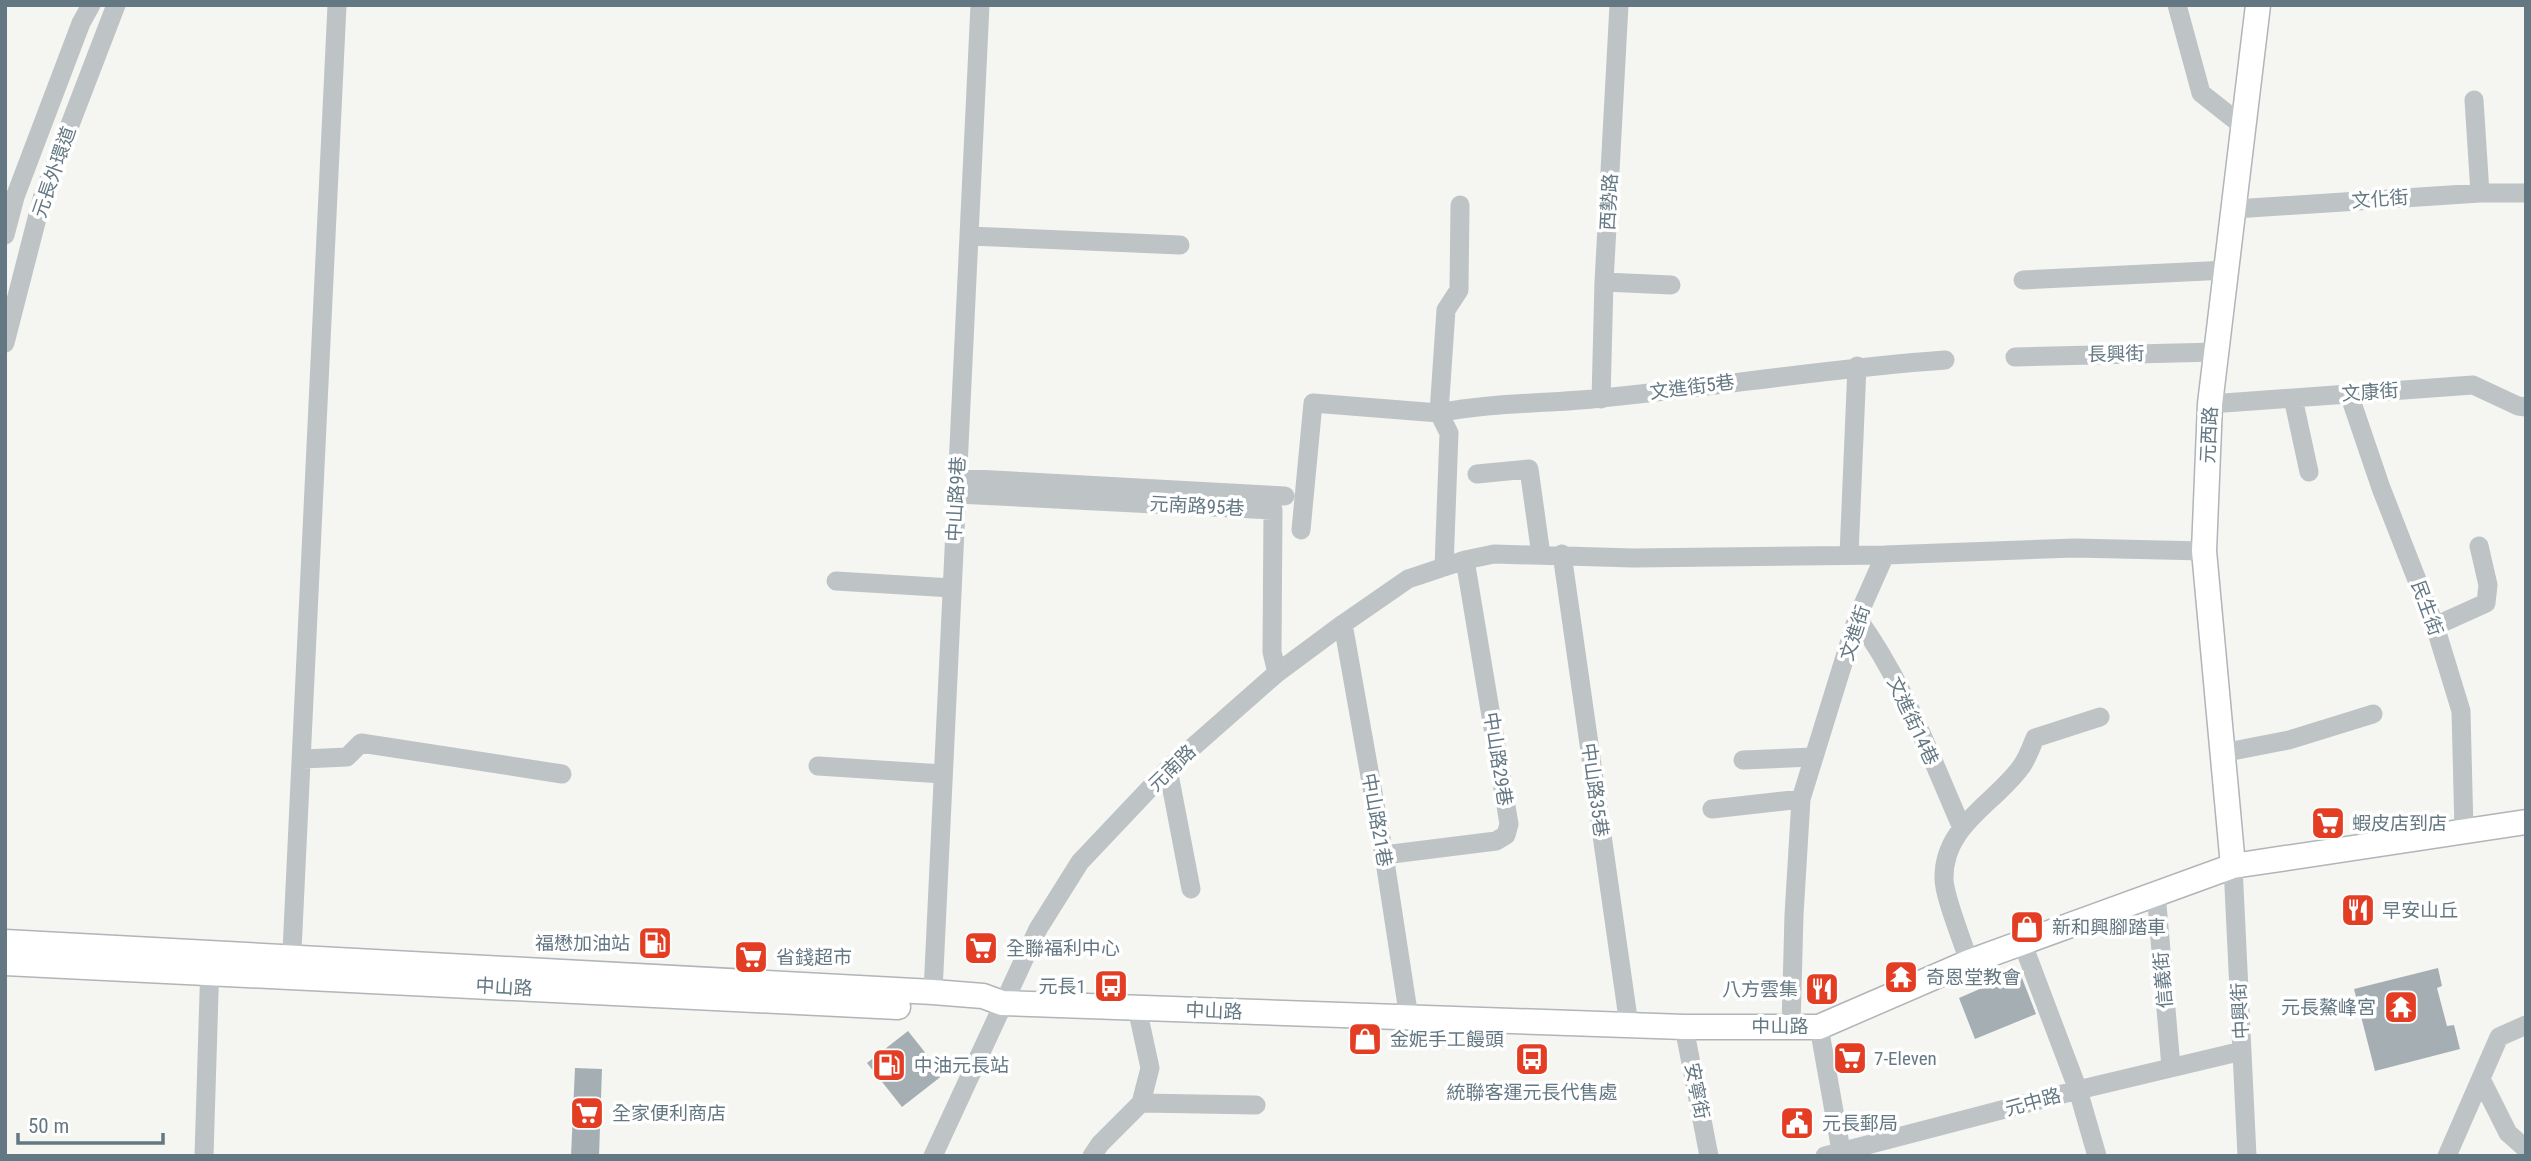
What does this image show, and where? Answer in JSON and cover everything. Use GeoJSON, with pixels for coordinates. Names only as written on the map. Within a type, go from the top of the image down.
{"type":"FeatureCollection","features":[{"type":"Feature","properties":{"kind":"main road","name":"元西路"},"geometry":{"type":"LineString","coordinates":[[2233,866],[2204,551],[2210,404],[2258,5]]}},
{"type":"Feature","properties":{"kind":"main road","name":"中山路"},"geometry":{"type":"LineString","coordinates":[[5,963],[211,963],[933,992],[983,996],[1002,1003],[1684,1027],[1819,1027],[1969,962],[2233,866],[2526,822]]}},
{"type":"Feature","properties":{"kind":"main road","name":"中山路"},"geometry":{"type":"LineString","coordinates":[[5,942],[211,963]]}},
{"type":"Feature","properties":{"kind":"main road","name":"中山路"},"geometry":{"type":"LineString","coordinates":[[292,966],[981,1012],[1002,1003]]}},
{"type":"Feature","properties":{"kind":"street","name":"元長外環道"},"geometry":{"type":"LineString","coordinates":[[5,235],[15,197],[81,23],[91,5]]}},
{"type":"Feature","properties":{"kind":"street","name":"元長外環道"},"geometry":{"type":"LineString","coordinates":[[5,343],[43,195],[116,5]]}},
{"type":"Feature","properties":{"kind":"street"},"geometry":{"type":"LineString","coordinates":[[292,966],[337,5]]}},
{"type":"Feature","properties":{"kind":"street","name":"中山路9巷"},"geometry":{"type":"LineString","coordinates":[[933,992],[980,5]]}},
{"type":"Feature","properties":{"kind":"street","name":"西勢路"},"geometry":{"type":"LineString","coordinates":[[1601,398],[1604,282],[1619,5]]}},
{"type":"Feature","properties":{"kind":"street"},"geometry":{"type":"LineString","coordinates":[[2177,5],[2201,93],[2245,127]]}},
{"type":"Feature","properties":{"kind":"street"},"geometry":{"type":"LineString","coordinates":[[2474,100],[2480,192]]}},
{"type":"Feature","properties":{"kind":"street","name":"文化街"},"geometry":{"type":"LineString","coordinates":[[2235,209],[2480,192],[2526,193]]}},
{"type":"Feature","properties":{"kind":"street"},"geometry":{"type":"LineString","coordinates":[[1444,567],[1449,433],[1439,413],[1446,310],[1459,290],[1460,205]]}},
{"type":"Feature","properties":{"kind":"street"},"geometry":{"type":"LineString","coordinates":[[969,236],[1180,245]]}},
{"type":"Feature","properties":{"kind":"street"},"geometry":{"type":"LineString","coordinates":[[2023,279],[2227,270]]}},
{"type":"Feature","properties":{"kind":"street"},"geometry":{"type":"LineString","coordinates":[[1604,282],[1671,285]]}},
{"type":"Feature","properties":{"kind":"street","name":"長興街"},"geometry":{"type":"LineString","coordinates":[[2015,357],[2217,352]]}},
{"type":"Feature","properties":{"kind":"street","name":"文進街5巷"},"geometry":{"type":"LineString","coordinates":[[1301,530],[1313,403],[1439,413],[1473,406],[1601,398],[1857,366],[1945,360]]}},
{"type":"Feature","properties":{"kind":"street"},"geometry":{"type":"LineString","coordinates":[[1849,555],[1857,366]]}},
{"type":"Feature","properties":{"kind":"street","name":"文康街"},"geometry":{"type":"LineString","coordinates":[[2210,404],[2473,385],[2518,406],[2526,407]]}},
{"type":"Feature","properties":{"kind":"street","name":"民生街"},"geometry":{"type":"LineString","coordinates":[[2349,394],[2381,488],[2435,626],[2461,711],[2464,831]]}},
{"type":"Feature","properties":{"kind":"street"},"geometry":{"type":"LineString","coordinates":[[2293,398],[2309,472]]}},
{"type":"Feature","properties":{"kind":"street"},"geometry":{"type":"LineString","coordinates":[[1477,474],[1529,469],[1541,555]]}},
{"type":"Feature","properties":{"kind":"street"},"geometry":{"type":"LineString","coordinates":[[957,486],[1285,496]]}},
{"type":"Feature","properties":{"kind":"street","name":"元南路95巷"},"geometry":{"type":"LineString","coordinates":[[957,486],[1273,510],[1272,652],[1277,673]]}},
{"type":"Feature","properties":{"kind":"street"},"geometry":{"type":"LineString","coordinates":[[2435,626],[2486,603],[2488,585],[2479,546]]}},
{"type":"Feature","properties":{"kind":"street"},"geometry":{"type":"LineString","coordinates":[[1562,554],[1633,558],[1885,555],[2075,548],[2204,551]]}},
{"type":"Feature","properties":{"kind":"street","name":"元南路"},"geometry":{"type":"LineString","coordinates":[[933,1156],[1038,929],[1080,862],[1168,769],[1277,673],[1408,579],[1465,560],[1494,554],[1562,554]]}},
{"type":"Feature","properties":{"kind":"street","name":"中山路35巷"},"geometry":{"type":"LineString","coordinates":[[1562,554],[1629,1025]]}},
{"type":"Feature","properties":{"kind":"street","name":"文進街"},"geometry":{"type":"LineString","coordinates":[[1791,1026],[1801,799],[1857,618],[1885,555]]}},
{"type":"Feature","properties":{"kind":"street","name":"中山路29巷"},"geometry":{"type":"LineString","coordinates":[[1384,855],[1496,841],[1506,835],[1509,824],[1465,560]]}},
{"type":"Feature","properties":{"kind":"street"},"geometry":{"type":"LineString","coordinates":[[836,581],[952,589]]}},
{"type":"Feature","properties":{"kind":"street","name":"文進街14巷"},"geometry":{"type":"LineString","coordinates":[[1857,618],[1874,642],[1904,700],[1962,828]]}},
{"type":"Feature","properties":{"kind":"street","name":"中山路21巷"},"geometry":{"type":"LineString","coordinates":[[1343,624],[1384,855],[1409,1018]]}},
{"type":"Feature","properties":{"kind":"street"},"geometry":{"type":"LineString","coordinates":[[2222,753],[2289,740],[2373,714]]}},
{"type":"Feature","properties":{"kind":"street"},"geometry":{"type":"LineString","coordinates":[[1969,962],[1944,882],[1946,856],[1967,820],[1994,797],[2022,766],[2035,738],[2100,717]]}},
{"type":"Feature","properties":{"kind":"street"},"geometry":{"type":"LineString","coordinates":[[303,759],[347,757],[361,743],[562,774]]}},
{"type":"Feature","properties":{"kind":"street"},"geometry":{"type":"LineString","coordinates":[[1743,760],[1812,757]]}},
{"type":"Feature","properties":{"kind":"street"},"geometry":{"type":"LineString","coordinates":[[818,766],[943,774]]}},
{"type":"Feature","properties":{"kind":"street"},"geometry":{"type":"LineString","coordinates":[[1168,769],[1191,889]]}},
{"type":"Feature","properties":{"kind":"street"},"geometry":{"type":"LineString","coordinates":[[1712,809],[1801,799]]}},
{"type":"Feature","properties":{"kind":"street","name":"中興街"},"geometry":{"type":"LineString","coordinates":[[2233,866],[2247,1156]]}},
{"type":"Feature","properties":{"kind":"street","name":"信義街"},"geometry":{"type":"LineString","coordinates":[[2156,893],[2171,1068]]}},
{"type":"Feature","properties":{"kind":"street"},"geometry":{"type":"LineString","coordinates":[[2022,942],[2078,1090],[2097,1156]]}},
{"type":"Feature","properties":{"kind":"street"},"geometry":{"type":"LineString","coordinates":[[204,1156],[211,963]]}},
{"type":"Feature","properties":{"kind":"street"},"geometry":{"type":"LineString","coordinates":[[1092,1156],[1100,1144],[1141,1102],[1150,1068],[1138,1008]]}},
{"type":"Feature","properties":{"kind":"street"},"geometry":{"type":"LineString","coordinates":[[2447,1156],[2499,1037],[2526,1026]]}},
{"type":"Feature","properties":{"kind":"street","name":"安寧街"},"geometry":{"type":"LineString","coordinates":[[1684,1027],[1709,1156]]}},
{"type":"Feature","properties":{"kind":"street"},"geometry":{"type":"LineString","coordinates":[[1819,1027],[1836,1154]]}},
{"type":"Feature","properties":{"kind":"street","name":"元中路"},"geometry":{"type":"LineString","coordinates":[[1836,1154],[2078,1090],[2242,1051]]}},
{"type":"Feature","properties":{"kind":"street"},"geometry":{"type":"LineString","coordinates":[[2481,1079],[2508,1133],[2526,1149]]}},
{"type":"Feature","properties":{"kind":"street"},"geometry":{"type":"LineString","coordinates":[[1141,1102],[1256,1105]]}},
{"type":"Feature","properties":{"kind":"building","name":"元長鰲峰宮"},"geometry":{"type":"Polygon","coordinates":[[[2438,968],[2442,986],[2437,988],[2447,1026],[2454,1025],[2460,1049],[2375,1071],[2354,989],[2438,968]]]}},
{"type":"Feature","properties":{"kind":"building"},"geometry":{"type":"Polygon","coordinates":[[[2014,974],[2022,978],[2036,1014],[1975,1039],[1959,998],[2014,974]]]}},
{"type":"Feature","properties":{"kind":"building"},"geometry":{"type":"Polygon","coordinates":[[[908,1031],[943,1075],[902,1107],[867,1063],[908,1031]]]}},
{"type":"Feature","properties":{"kind":"building","name":"全家便利商店"},"geometry":{"type":"Polygon","coordinates":[[[575,1068],[602,1069],[599,1156],[571,1156],[575,1068]]]}},
{"type":"Feature","properties":{"kind":"place","name":"蝦皮店到店"},"geometry":{"type":"Point","coordinates":[2328,823]}},
{"type":"Feature","properties":{"kind":"place","name":"早安山丘"},"geometry":{"type":"Point","coordinates":[2358,910]}},
{"type":"Feature","properties":{"kind":"place","name":"新和興腳踏車"},"geometry":{"type":"Point","coordinates":[2027,927]}},
{"type":"Feature","properties":{"kind":"place","name":"福懋加油站"},"geometry":{"type":"Point","coordinates":[655,943]}},
{"type":"Feature","properties":{"kind":"place","name":"全聯福利中心"},"geometry":{"type":"Point","coordinates":[981,948]}},
{"type":"Feature","properties":{"kind":"place","name":"省錢超市"},"geometry":{"type":"Point","coordinates":[751,957]}},
{"type":"Feature","properties":{"kind":"place","name":"奇恩堂教會"},"geometry":{"type":"Point","coordinates":[1901,977]}},
{"type":"Feature","properties":{"kind":"place","name":"元長1"},"geometry":{"type":"Point","coordinates":[1111,986]}},
{"type":"Feature","properties":{"kind":"place","name":"八方雲集"},"geometry":{"type":"Point","coordinates":[1822,989]}},
{"type":"Feature","properties":{"kind":"place","name":"元長鰲峰宮"},"geometry":{"type":"Point","coordinates":[2401,1007]}},
{"type":"Feature","properties":{"kind":"place","name":"金妮手工饅頭"},"geometry":{"type":"Point","coordinates":[1365,1039]}},
{"type":"Feature","properties":{"kind":"place","name":"7-Eleven"},"geometry":{"type":"Point","coordinates":[1850,1058]}},
{"type":"Feature","properties":{"kind":"place","name":"統聯客運元長代售處"},"geometry":{"type":"Point","coordinates":[1532,1059]}},
{"type":"Feature","properties":{"kind":"place","name":"中油元長站"},"geometry":{"type":"Point","coordinates":[889,1065]}},
{"type":"Feature","properties":{"kind":"place","name":"全家便利商店"},"geometry":{"type":"Point","coordinates":[587,1113]}},
{"type":"Feature","properties":{"kind":"place","name":"元長郵局"},"geometry":{"type":"Point","coordinates":[1797,1123]}}]}
